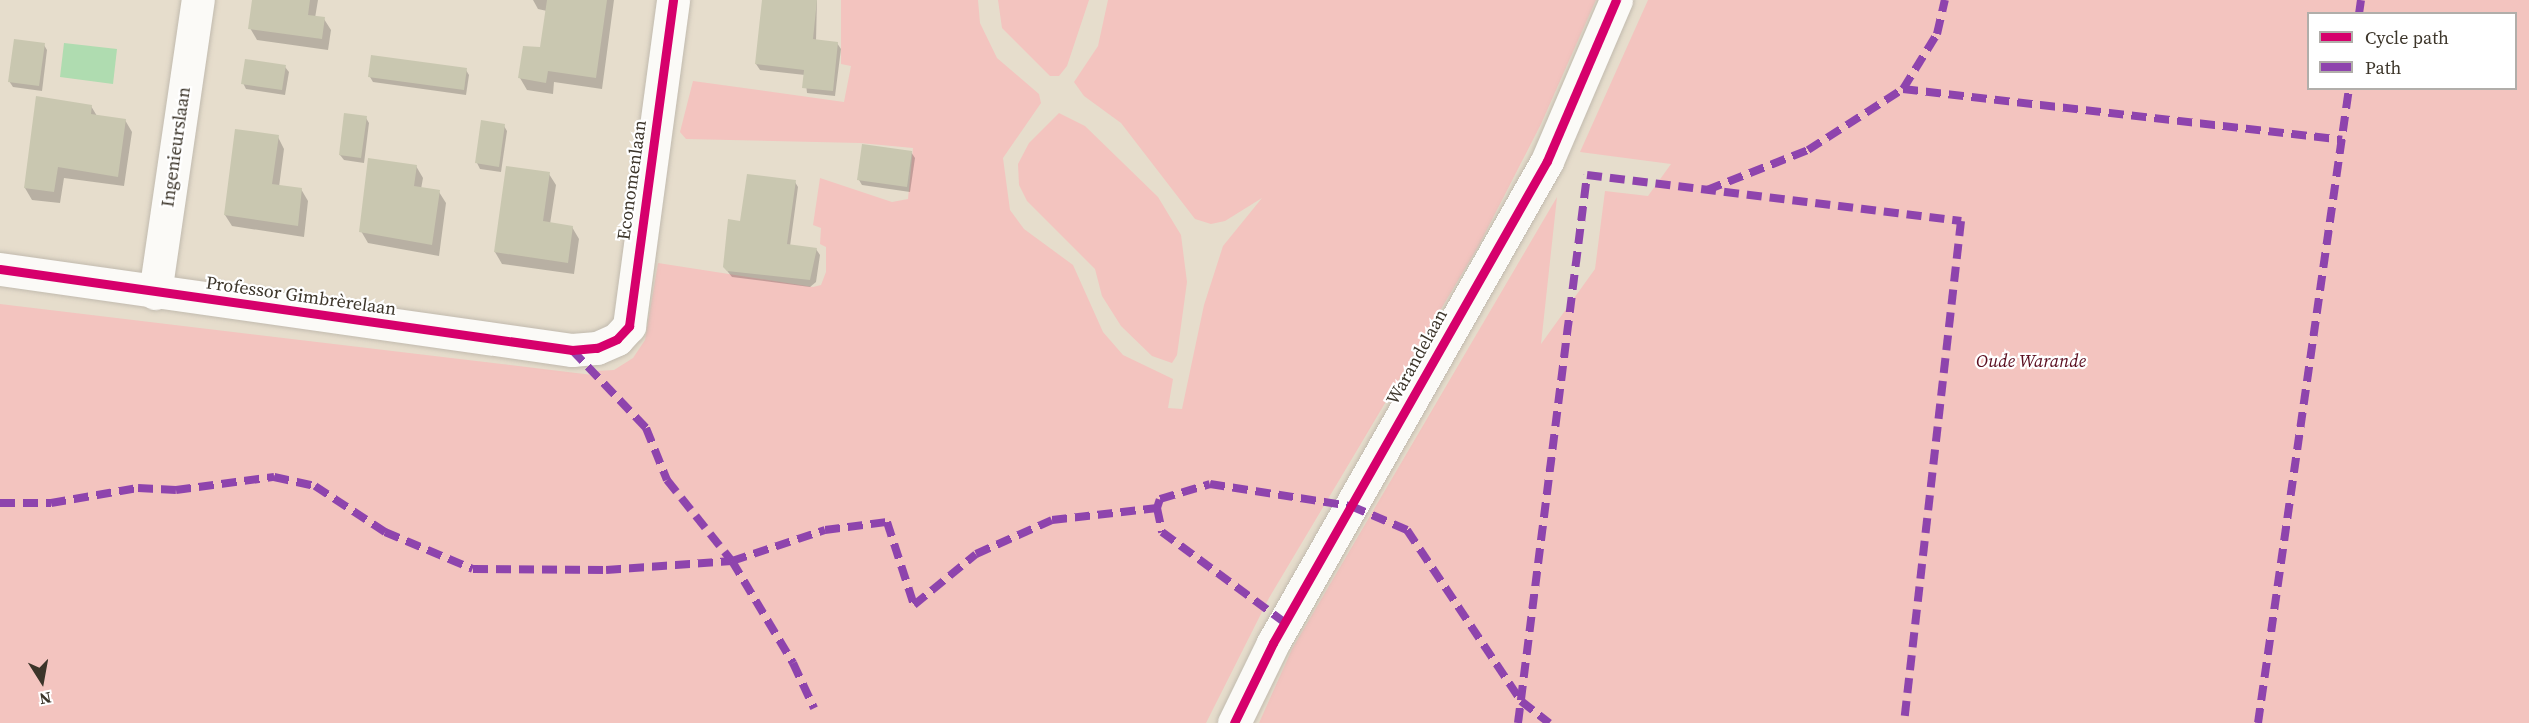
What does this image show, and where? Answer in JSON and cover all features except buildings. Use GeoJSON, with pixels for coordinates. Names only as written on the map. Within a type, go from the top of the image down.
{"type":"FeatureCollection","features":[{"type":"Feature","properties":{"kind":"street","name":"Ingenieurslaan"},"geometry":{"type":"LineString","coordinates":[[154,293],[198,0]]}},
{"type":"Feature","properties":{"kind":"street","name":"Economenlaan"},"geometry":{"type":"LineString","coordinates":[[597,348],[617,339],[629,326],[673,0]]}},
{"type":"Feature","properties":{"kind":"street","name":"Warandelaan"},"geometry":{"type":"LineString","coordinates":[[1234,723],[1276,636],[1547,161],[1616,0]]}},
{"type":"Feature","properties":{"kind":"street","name":"Professor Gimbrèrelaan"},"geometry":{"type":"LineString","coordinates":[[0,269],[154,293],[572,350],[597,348]]}},
{"type":"Feature","properties":{"kind":"green space"},"geometry":{"type":"Polygon","coordinates":[[[841,0],[978,0],[980,23],[997,58],[1039,94],[1041,103],[1003,158],[1010,210],[1024,229],[1073,265],[1103,332],[1123,355],[1173,379],[1168,408],[1182,409],[1204,305],[1223,246],[1262,198],[1225,221],[1211,224],[1195,219],[1121,123],[1084,96],[1074,82],[1098,46],[1108,0],[1596,0],[1541,124],[1478,247],[1269,598],[1206,723],[0,723],[0,304],[601,376],[596,371],[614,370],[633,358],[645,340],[658,263],[813,287],[821,285],[826,272],[826,247],[820,244],[821,228],[813,225],[820,178],[892,202],[908,199],[913,148],[860,143],[686,139],[680,132],[693,81],[844,102],[851,66],[841,64],[841,0]]]}},
{"type":"Feature","properties":{"kind":"green space"},"geometry":{"type":"Polygon","coordinates":[[[998,0],[1089,0],[1067,66],[1059,76],[1050,76],[1002,28],[998,0]]]}},
{"type":"Feature","properties":{"kind":"green space","name":"Oude Warande"},"geometry":{"type":"Polygon","coordinates":[[[1648,0],[2529,0],[2529,723],[1259,723],[1292,649],[1557,197],[1541,344],[1595,269],[1605,191],[1648,196],[1671,164],[1580,152],[1648,0]]]}},
{"type":"Feature","properties":{"kind":"green space"},"geometry":{"type":"Polygon","coordinates":[[[1059,113],[1085,126],[1158,197],[1181,235],[1187,282],[1177,355],[1172,363],[1152,356],[1121,326],[1102,296],[1095,269],[1027,201],[1019,185],[1018,164],[1029,143],[1059,113]]]}},
{"type":"Feature","properties":{"kind":"shaded area"},"geometry":{"type":"Polygon","coordinates":[[[64,43],[117,49],[113,84],[60,77],[64,43]]]}},
{"type":"Feature","properties":{"kind":"marked path"},"geometry":{"type":"LineString","coordinates":[[1707,190],[1808,150],[1903,89],[1937,34],[1945,0]]}},
{"type":"Feature","properties":{"kind":"marked path"},"geometry":{"type":"LineString","coordinates":[[2359,12],[2361,0]]}},
{"type":"Feature","properties":{"kind":"marked path"},"geometry":{"type":"LineString","coordinates":[[1903,89],[2342,140]]}},
{"type":"Feature","properties":{"kind":"marked path"},"geometry":{"type":"LineString","coordinates":[[2258,723],[2349,90]]}},
{"type":"Feature","properties":{"kind":"marked path"},"geometry":{"type":"LineString","coordinates":[[1518,723],[1587,175],[1961,221],[1904,723]]}},
{"type":"Feature","properties":{"kind":"marked path"},"geometry":{"type":"LineString","coordinates":[[572,350],[646,428],[667,480],[732,561],[793,663],[814,708]]}},
{"type":"Feature","properties":{"kind":"marked path"},"geometry":{"type":"LineString","coordinates":[[0,503],[51,503],[138,488],[176,490],[274,477],[315,486],[385,532],[473,569],[606,570],[732,561],[825,530],[887,522],[914,605],[976,554],[1052,520],[1157,508],[1160,499],[1210,484],[1351,506],[1407,530],[1521,701],[1549,723]]}},
{"type":"Feature","properties":{"kind":"marked path"},"geometry":{"type":"LineString","coordinates":[[1157,508],[1162,532],[1284,622]]}},
{"type":"Feature","properties":{"kind":"cycle path"},"geometry":{"type":"LineString","coordinates":[[0,269],[572,350],[597,348],[617,339],[629,326],[673,0]]}},
{"type":"Feature","properties":{"kind":"cycle path"},"geometry":{"type":"LineString","coordinates":[[1234,723],[1273,643],[1547,161],[1616,0]]}}]}
